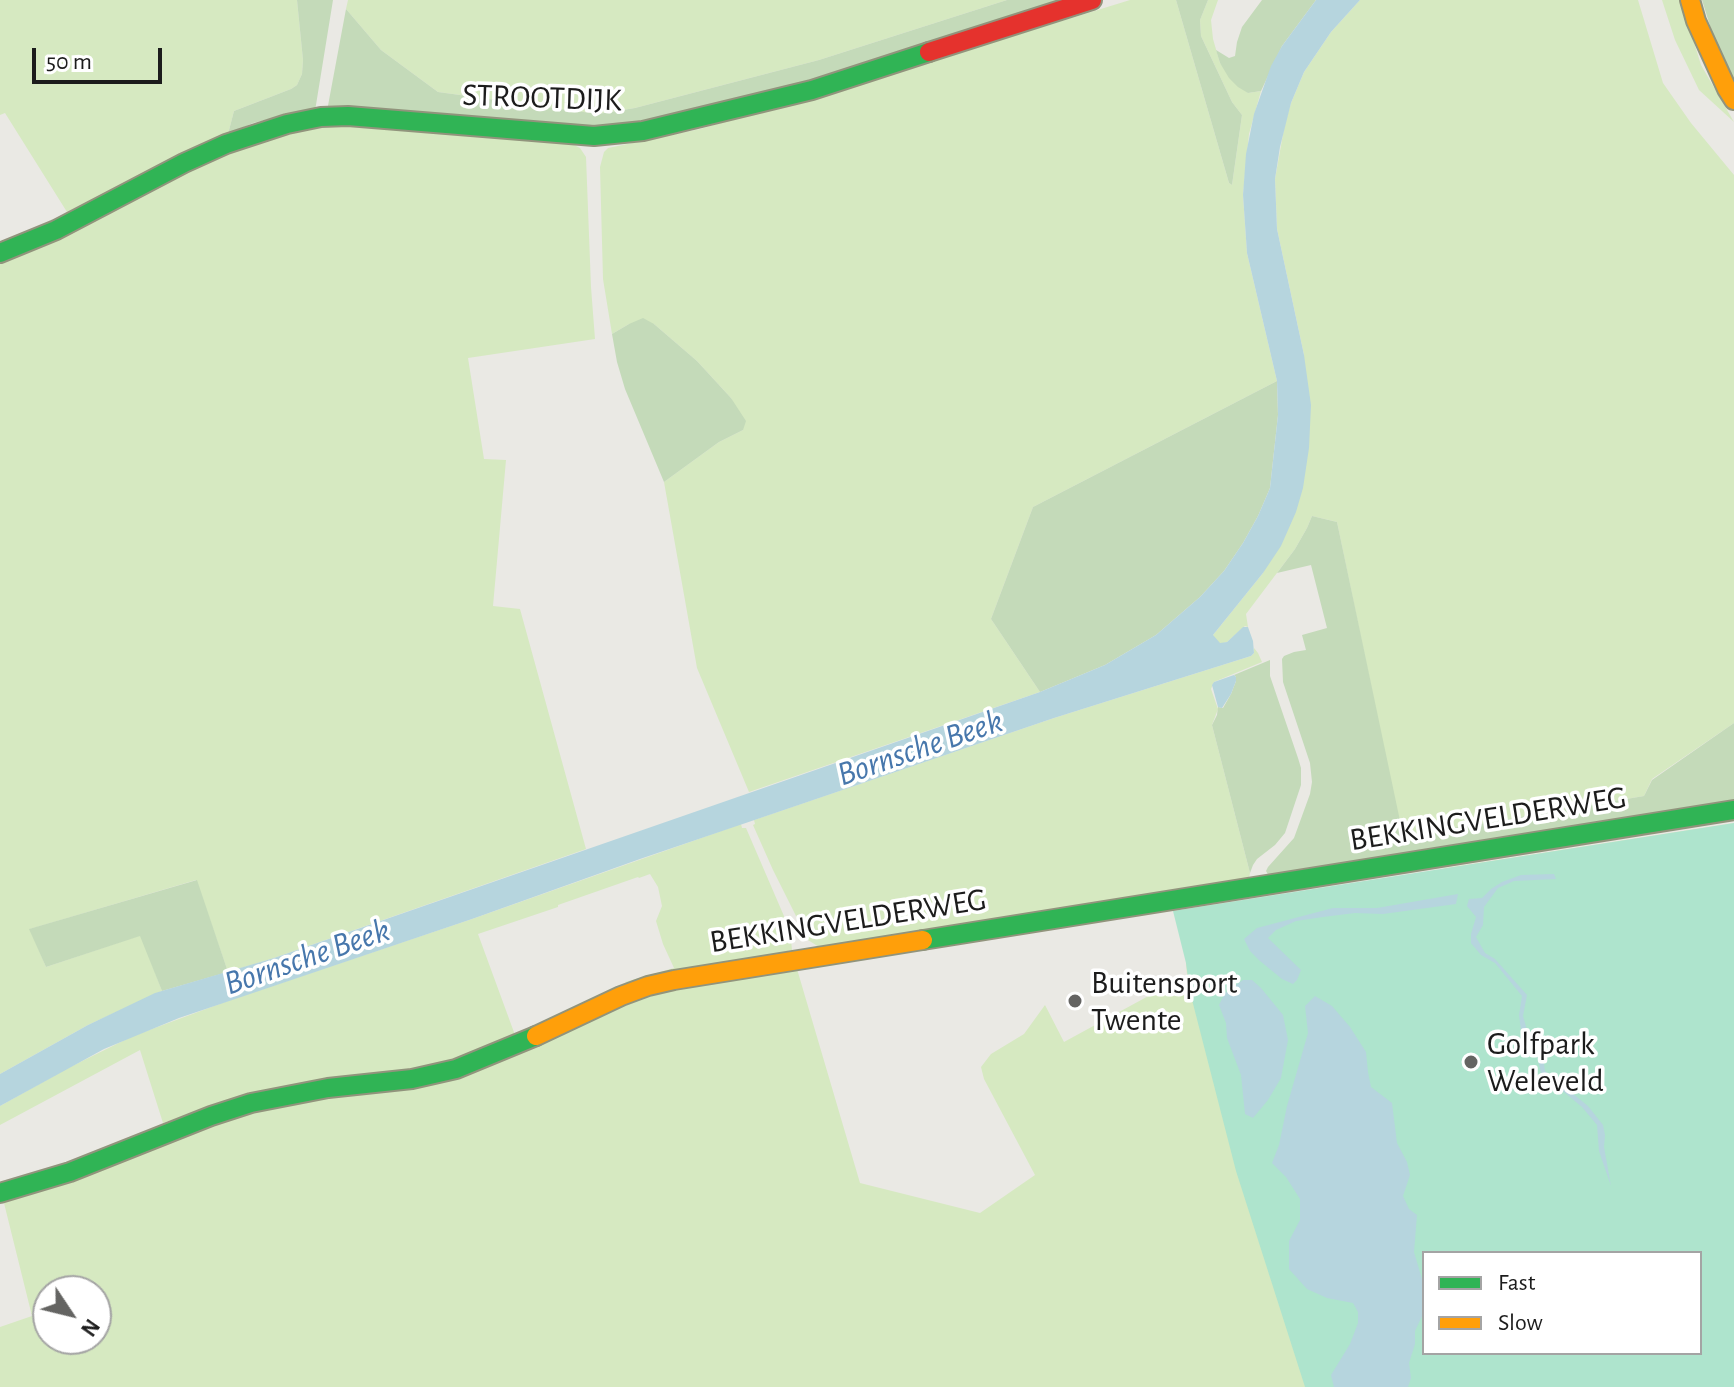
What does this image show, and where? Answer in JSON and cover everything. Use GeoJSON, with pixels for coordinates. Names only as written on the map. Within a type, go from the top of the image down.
{"type":"FeatureCollection","features":[{"type":"Feature","properties":{"kind":"street","name":"STROOTDIJK"},"geometry":{"type":"LineString","coordinates":[[0,253],[56,230],[226,144],[287,124],[321,117],[348,116],[594,136],[643,131],[812,90],[1092,0]]}},
{"type":"Feature","properties":{"kind":"street"},"geometry":{"type":"LineString","coordinates":[[1690,0],[1696,21],[1734,100]]}},
{"type":"Feature","properties":{"kind":"street","name":"BEKKINGVELDERWEG"},"geometry":{"type":"LineString","coordinates":[[0,1193],[70,1172],[251,1103],[328,1088],[412,1079],[456,1069],[513,1047],[621,996],[674,980],[1734,810]]}},
{"type":"Feature","properties":{"kind":"green space"},"geometry":{"type":"Polygon","coordinates":[[[0,0],[297,0],[302,74],[297,85],[291,89],[234,111],[228,134],[67,212],[5,113],[0,115],[0,0]]]}},
{"type":"Feature","properties":{"kind":"green space"},"geometry":{"type":"Polygon","coordinates":[[[297,0],[333,0],[315,111],[253,123],[228,134],[234,111],[297,85],[303,60],[297,0]]]}},
{"type":"Feature","properties":{"kind":"green space"},"geometry":{"type":"Polygon","coordinates":[[[348,0],[1007,0],[819,60],[635,108],[598,114],[438,92],[381,50],[346,9],[348,0]]]}},
{"type":"Feature","properties":{"kind":"green space"},"geometry":{"type":"Polygon","coordinates":[[[1007,0],[1067,0],[779,94],[608,127],[327,111],[346,9],[381,50],[438,92],[598,114],[635,108],[819,60],[1007,0]]]}},
{"type":"Feature","properties":{"kind":"green space"},"geometry":{"type":"Polygon","coordinates":[[[1130,0],[1176,0],[1232,185],[1242,115],[1232,102],[1201,36],[1200,20],[1208,0],[1218,0],[1211,20],[1220,63],[1248,93],[1261,91],[1249,134],[1243,195],[1247,253],[1277,381],[1033,507],[991,619],[1040,692],[749,792],[697,668],[664,482],[719,442],[743,430],[731,398],[697,361],[654,324],[629,324],[612,334],[603,279],[600,167],[604,152],[608,148],[700,129],[1130,0]]]}},
{"type":"Feature","properties":{"kind":"green space"},"geometry":{"type":"Polygon","coordinates":[[[1176,0],[1208,0],[1200,20],[1201,36],[1232,102],[1242,115],[1232,185],[1229,183],[1176,0]]]}},
{"type":"Feature","properties":{"kind":"green space"},"geometry":{"type":"Polygon","coordinates":[[[1262,0],[1316,0],[1282,46],[1261,91],[1248,93],[1229,78],[1216,50],[1229,58],[1235,56],[1242,27],[1262,0]]]}},
{"type":"Feature","properties":{"kind":"green space"},"geometry":{"type":"Polygon","coordinates":[[[1360,0],[1638,0],[1663,83],[1734,175],[1734,723],[1652,779],[1644,796],[1402,836],[1337,522],[1312,516],[1295,549],[1246,614],[1248,627],[1245,626],[1227,642],[1220,644],[1214,639],[1213,635],[1263,573],[1304,355],[1277,229],[1275,179],[1285,123],[1304,72],[1331,32],[1360,0]]]}},
{"type":"Feature","properties":{"kind":"green space"},"geometry":{"type":"Polygon","coordinates":[[[1662,0],[1681,0],[1701,65],[1734,122],[1699,90],[1675,40],[1662,0]]]}},
{"type":"Feature","properties":{"kind":"green space"},"geometry":{"type":"Polygon","coordinates":[[[1702,0],[1734,0],[1734,81],[1711,29],[1702,0]]]}},
{"type":"Feature","properties":{"kind":"green space"},"geometry":{"type":"Polygon","coordinates":[[[343,125],[560,138],[580,148],[586,157],[595,339],[468,358],[484,459],[506,460],[493,606],[520,609],[586,849],[228,972],[196,880],[30,929],[46,967],[141,935],[162,991],[88,1025],[0,1074],[0,260],[271,135],[343,125]]]}},
{"type":"Feature","properties":{"kind":"green space"},"geometry":{"type":"Polygon","coordinates":[[[643,318],[697,361],[731,398],[746,421],[743,430],[719,442],[664,482],[625,389],[612,334],[643,318]]]}},
{"type":"Feature","properties":{"kind":"green space"},"geometry":{"type":"Polygon","coordinates":[[[1277,381],[1278,415],[1270,488],[1258,516],[1224,571],[1200,597],[1156,635],[1105,665],[1040,692],[991,619],[1033,507],[1277,381]]]}},
{"type":"Feature","properties":{"kind":"green space"},"geometry":{"type":"Polygon","coordinates":[[[1312,516],[1337,522],[1403,835],[1644,796],[1652,780],[1734,723],[1734,805],[1269,876],[1266,871],[1268,867],[1294,838],[1312,782],[1310,763],[1283,682],[1282,659],[1306,650],[1302,635],[1327,628],[1311,565],[1277,573],[1295,549],[1312,516]]]}},
{"type":"Feature","properties":{"kind":"green space"},"geometry":{"type":"Polygon","coordinates":[[[1254,648],[1262,662],[1214,682],[1211,689],[1218,709],[1212,725],[1249,878],[819,947],[808,940],[773,870],[753,825],[754,820],[1054,718],[1251,656],[1254,648]]]}},
{"type":"Feature","properties":{"kind":"green space"},"geometry":{"type":"Polygon","coordinates":[[[1270,660],[1270,676],[1301,768],[1301,785],[1285,833],[1257,859],[1250,873],[1212,725],[1218,707],[1223,708],[1231,694],[1236,681],[1234,675],[1270,660]]]}},
{"type":"Feature","properties":{"kind":"green space"},"geometry":{"type":"Polygon","coordinates":[[[1734,823],[1734,1387],[1442,1355],[1702,1355],[1702,1251],[1422,1251],[1422,1256],[1334,1387],[0,1387],[0,1327],[32,1316],[3,1199],[192,1131],[299,1099],[381,1092],[666,991],[797,969],[860,1183],[980,1213],[1035,1175],[984,1079],[981,1067],[991,1054],[1024,1034],[1045,1005],[1064,1042],[1187,975],[1186,963],[1446,868],[1734,823]]]}},
{"type":"Feature","properties":{"kind":"green space","name":"Golfpark Weleveld"},"geometry":{"type":"Polygon","coordinates":[[[1734,823],[1734,1387],[1305,1387],[1236,1171],[1190,992],[1173,911],[1734,823]]]}},
{"type":"Feature","properties":{"kind":"green space"},"geometry":{"type":"Polygon","coordinates":[[[741,824],[742,828],[746,828],[790,930],[792,950],[631,987],[625,982],[674,968],[656,921],[662,906],[658,887],[650,874],[478,934],[515,1035],[442,1063],[217,1104],[163,1123],[140,1050],[0,1125],[0,1106],[133,1036],[741,824]]]}},
{"type":"Feature","properties":{"kind":"green space"},"geometry":{"type":"Polygon","coordinates":[[[197,880],[228,972],[162,991],[140,936],[46,967],[29,929],[197,880]]]}},
{"type":"Feature","properties":{"kind":"water","name":"Bornsche Beek"},"geometry":{"type":"Polygon","coordinates":[[[1316,0],[1360,0],[1331,32],[1304,72],[1291,103],[1280,147],[1275,179],[1277,229],[1304,355],[1311,405],[1309,448],[1303,488],[1281,546],[1213,635],[1220,643],[1227,642],[1243,627],[1248,627],[1253,641],[1254,653],[1251,656],[1054,718],[179,1018],[104,1049],[0,1106],[0,1074],[88,1025],[155,993],[274,958],[1040,692],[1105,665],[1156,635],[1200,597],[1224,571],[1258,516],[1270,488],[1278,415],[1277,381],[1247,253],[1243,195],[1246,154],[1254,114],[1271,66],[1316,0]]]}},
{"type":"Feature","properties":{"kind":"water"},"geometry":{"type":"Polygon","coordinates":[[[1234,675],[1236,681],[1231,694],[1222,708],[1218,707],[1212,685],[1234,675]]]}},
{"type":"Feature","properties":{"kind":"water"},"geometry":{"type":"Polygon","coordinates":[[[1554,874],[1556,879],[1514,881],[1498,888],[1484,907],[1483,925],[1476,937],[1485,953],[1495,959],[1527,995],[1523,1016],[1527,1030],[1542,1049],[1545,1071],[1588,1106],[1603,1125],[1611,1186],[1599,1151],[1597,1125],[1582,1107],[1541,1073],[1535,1046],[1521,1030],[1519,1015],[1522,996],[1495,963],[1481,955],[1471,943],[1476,917],[1467,906],[1469,899],[1482,898],[1502,882],[1521,875],[1554,874]]]}},
{"type":"Feature","properties":{"kind":"water"},"geometry":{"type":"Polygon","coordinates":[[[1458,894],[1456,904],[1383,914],[1323,917],[1296,921],[1276,930],[1268,938],[1301,970],[1293,984],[1260,961],[1244,939],[1257,928],[1333,908],[1377,908],[1458,894]]]}},
{"type":"Feature","properties":{"kind":"water"},"geometry":{"type":"Polygon","coordinates":[[[1243,980],[1252,980],[1283,1015],[1288,1040],[1281,1078],[1253,1118],[1245,1114],[1241,1075],[1219,1005],[1225,993],[1243,980]]]}},
{"type":"Feature","properties":{"kind":"water"},"geometry":{"type":"Polygon","coordinates":[[[1315,996],[1332,1006],[1366,1052],[1371,1087],[1392,1103],[1397,1143],[1410,1175],[1403,1196],[1409,1209],[1417,1215],[1414,1252],[1422,1279],[1422,1316],[1415,1331],[1408,1387],[1334,1387],[1331,1375],[1350,1344],[1358,1323],[1358,1312],[1353,1303],[1327,1298],[1307,1289],[1289,1269],[1289,1241],[1300,1220],[1300,1199],[1286,1177],[1272,1163],[1308,1033],[1305,1006],[1315,996]]]}},
{"type":"Feature","properties":{"kind":"traffic: fast"},"geometry":{"type":"LineString","coordinates":[[0,253],[56,230],[226,144],[287,124],[321,117],[348,116],[594,136],[643,131],[812,90],[929,52]]}},
{"type":"Feature","properties":{"kind":"traffic: fast"},"geometry":{"type":"LineString","coordinates":[[923,940],[1734,810]]}},
{"type":"Feature","properties":{"kind":"traffic: fast"},"geometry":{"type":"LineString","coordinates":[[0,1193],[70,1172],[251,1103],[328,1088],[412,1079],[456,1069],[536,1036]]}},
{"type":"Feature","properties":{"kind":"traffic: slow"},"geometry":{"type":"LineString","coordinates":[[1690,0],[1696,21],[1734,100]]}},
{"type":"Feature","properties":{"kind":"traffic: slow"},"geometry":{"type":"LineString","coordinates":[[536,1036],[648,986],[923,940]]}},
{"type":"Feature","properties":{"kind":"traffic: jam"},"geometry":{"type":"LineString","coordinates":[[929,52],[1092,0]]}},
{"type":"Feature","properties":{"kind":"place","name":"Buitensport Twente"},"geometry":{"type":"Point","coordinates":[1075,1001]}},
{"type":"Feature","properties":{"kind":"place","name":"Golfpark Weleveld"},"geometry":{"type":"Point","coordinates":[1471,1062]}}]}
